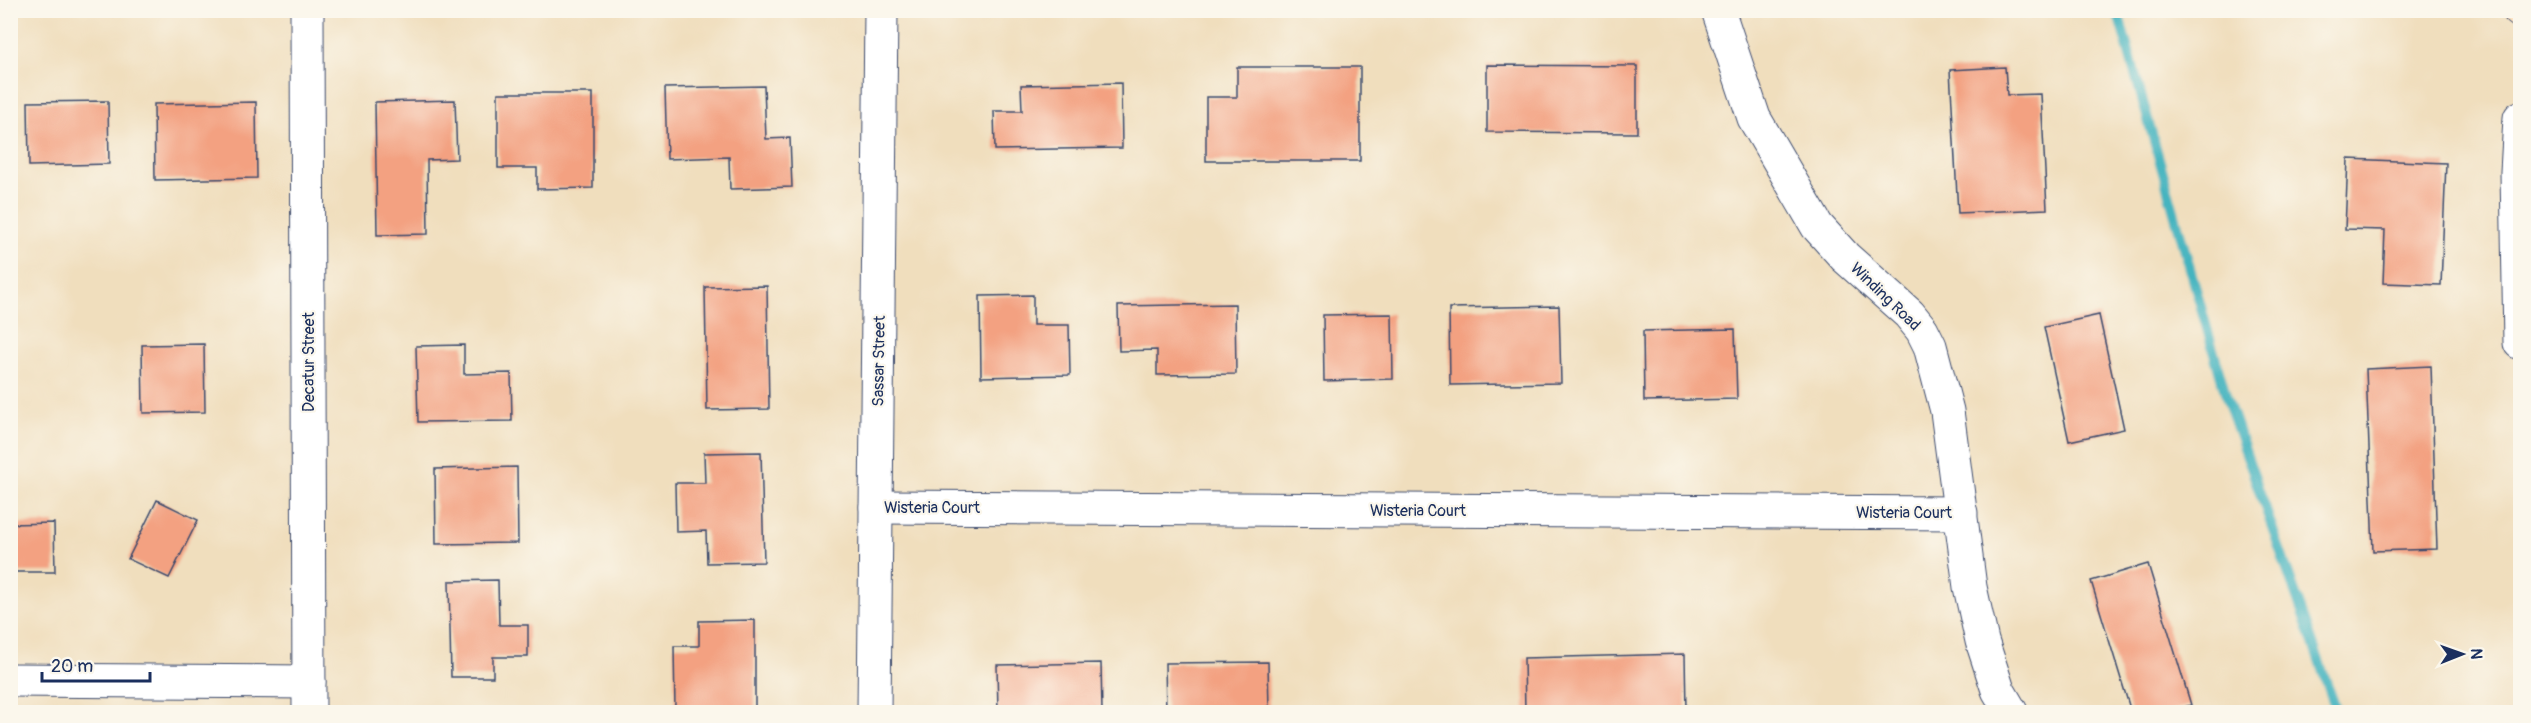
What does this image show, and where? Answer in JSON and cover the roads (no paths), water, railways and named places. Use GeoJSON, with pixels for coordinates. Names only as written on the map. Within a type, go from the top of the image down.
{"type":"FeatureCollection","features":[{"type":"Feature","properties":{"kind":"street","name":"Decatur Street"},"geometry":{"type":"LineString","coordinates":[[307,10],[309,697]]}},
{"type":"Feature","properties":{"kind":"street","name":"Sassar Street"},"geometry":{"type":"LineString","coordinates":[[874,712],[881,10]]}},
{"type":"Feature","properties":{"kind":"street","name":"Winding Road"},"geometry":{"type":"LineString","coordinates":[[1718,10],[1754,118],[1817,226],[1845,257],[1909,315],[1926,338],[1947,411],[1971,587],[1982,641],[1998,690],[2011,712]]}},
{"type":"Feature","properties":{"kind":"street"},"geometry":{"type":"LineString","coordinates":[[2520,118],[2517,172],[2520,343]]}},
{"type":"Feature","properties":{"kind":"street","name":"Wisteria Court"},"geometry":{"type":"LineString","coordinates":[[876,507],[1961,513]]}},
{"type":"Feature","properties":{"kind":"street"},"geometry":{"type":"LineString","coordinates":[[10,680],[309,697]]}},
{"type":"Feature","properties":{"kind":"waterway"},"geometry":{"type":"LineString","coordinates":[[2117,10],[2227,399],[2337,712]]}}]}
